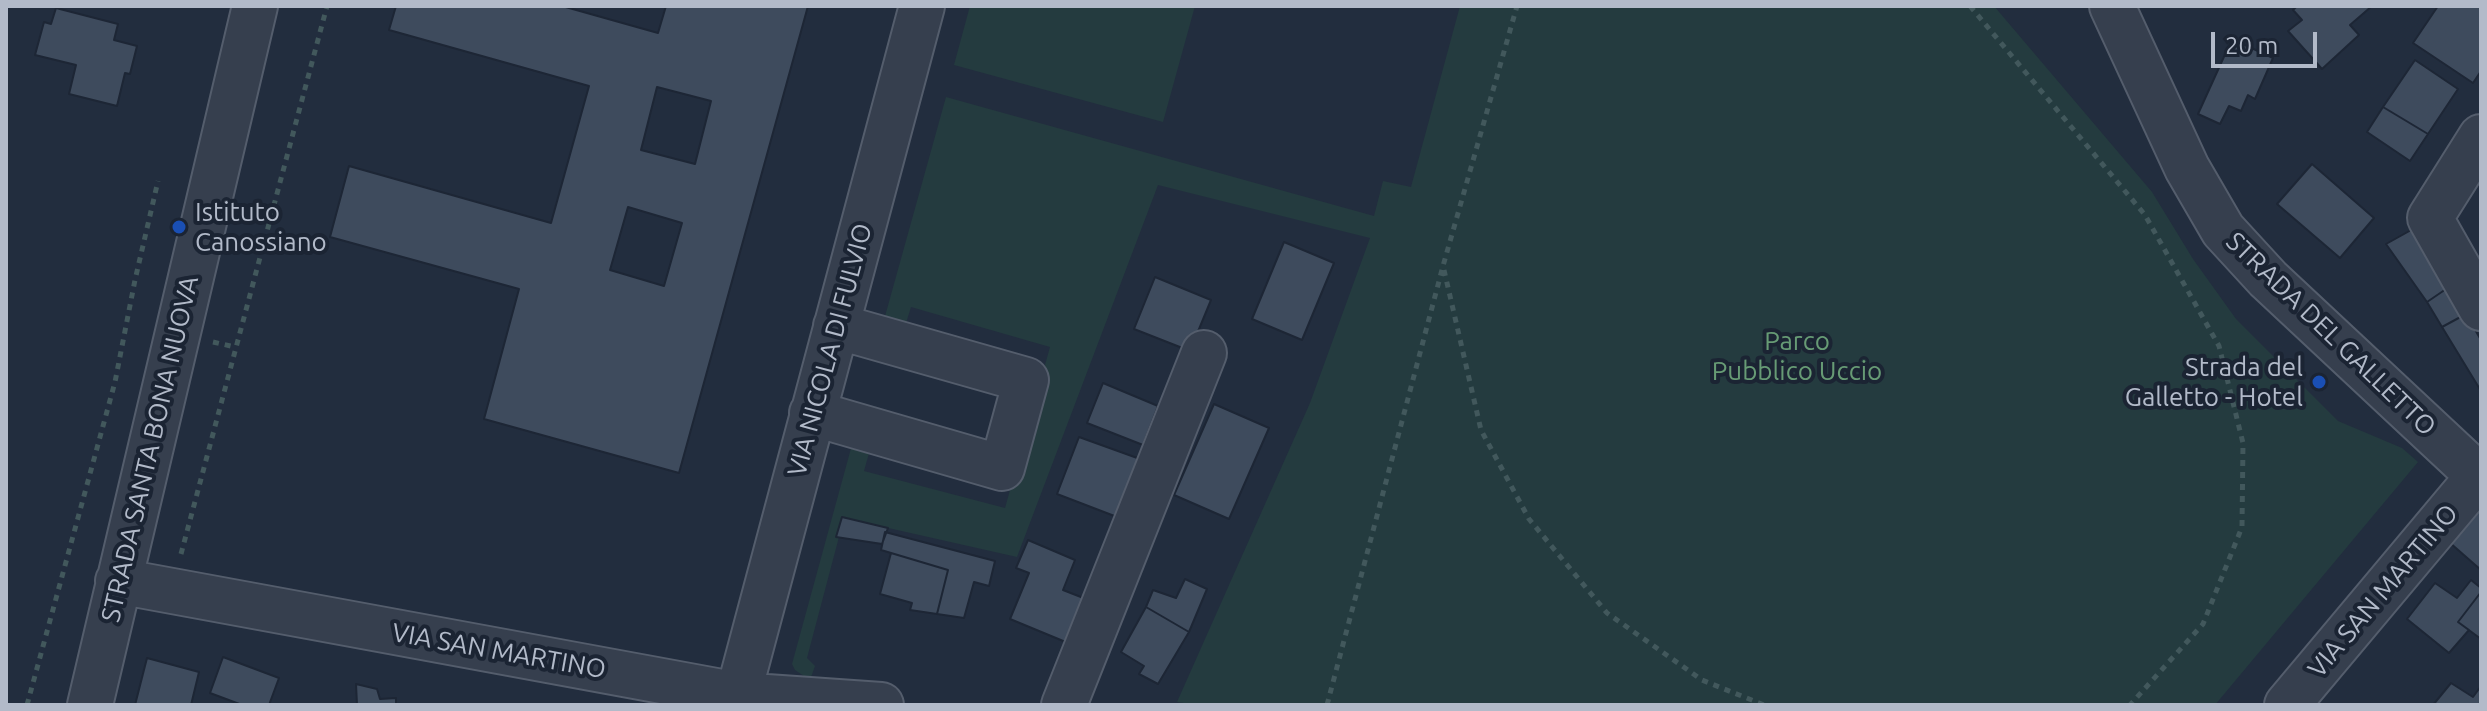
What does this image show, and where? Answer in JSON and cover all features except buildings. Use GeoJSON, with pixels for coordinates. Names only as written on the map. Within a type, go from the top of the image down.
{"type":"FeatureCollection","features":[{"type":"Feature","properties":{"kind":"street","name":"STRADA SANTA BONA NUOVA"},"geometry":{"type":"LineString","coordinates":[[90,705],[255,6]]}},
{"type":"Feature","properties":{"kind":"street","name":"VIA NICOLA DI FULVIO"},"geometry":{"type":"LineString","coordinates":[[738,695],[922,6]]}},
{"type":"Feature","properties":{"kind":"street","name":"STRADA DEL GALLETTO"},"geometry":{"type":"LineString","coordinates":[[2112,6],[2187,168],[2223,230],[2268,279],[2480,477]]}},
{"type":"Feature","properties":{"kind":"street"},"geometry":{"type":"LineString","coordinates":[[2481,137],[2430,218],[2481,308]]}},
{"type":"Feature","properties":{"kind":"street"},"geometry":{"type":"LineString","coordinates":[[812,413],[1002,468],[1026,380],[836,326]]}},
{"type":"Feature","properties":{"kind":"street"},"geometry":{"type":"LineString","coordinates":[[1064,705],[1204,353]]}},
{"type":"Feature","properties":{"kind":"street","name":"VIA SAN MARTINO"},"geometry":{"type":"LineString","coordinates":[[2287,705],[2480,477]]}},
{"type":"Feature","properties":{"kind":"street","name":"VIA SAN MARTINO"},"geometry":{"type":"LineString","coordinates":[[118,581],[738,695],[881,705]]}},
{"type":"Feature","properties":{"kind":"path"},"geometry":{"type":"LineString","coordinates":[[179,560],[327,6]]}},
{"type":"Feature","properties":{"kind":"path"},"geometry":{"type":"LineString","coordinates":[[1327,705],[1443,266],[1517,6]]}},
{"type":"Feature","properties":{"kind":"path"},"geometry":{"type":"LineString","coordinates":[[1970,6],[2145,215],[2219,346],[2243,443],[2242,527],[2203,624],[2130,705]]}},
{"type":"Feature","properties":{"kind":"path"},"geometry":{"type":"LineString","coordinates":[[27,705],[115,382],[158,181]]}},
{"type":"Feature","properties":{"kind":"path"},"geometry":{"type":"LineString","coordinates":[[1443,266],[1481,430],[1529,519],[1607,613],[1702,680],[1764,705]]}},
{"type":"Feature","properties":{"kind":"green space"},"geometry":{"type":"Polygon","coordinates":[[[970,6],[1195,6],[1163,122],[954,65],[970,6]]]}},
{"type":"Feature","properties":{"kind":"green space","name":"Parco Pubblico Uccio"},"geometry":{"type":"Polygon","coordinates":[[[1460,6],[1994,6],[2152,192],[2193,259],[2236,319],[2338,421],[2402,448],[2418,462],[2215,705],[1197,705],[1177,702],[1310,403],[1370,238],[1158,185],[1017,557],[844,518],[807,658],[815,666],[810,680],[795,670],[792,664],[853,441],[871,446],[864,471],[1005,508],[1050,347],[911,307],[903,333],[882,327],[946,97],[1374,216],[1383,181],[1411,187],[1460,6]]]}},
{"type":"Feature","properties":{"kind":"place","name":"Istituto Canossiano"},"geometry":{"type":"Point","coordinates":[179,227]}},
{"type":"Feature","properties":{"kind":"place","name":"Strada del Galletto - Hotel"},"geometry":{"type":"Point","coordinates":[2319,382]}}]}
